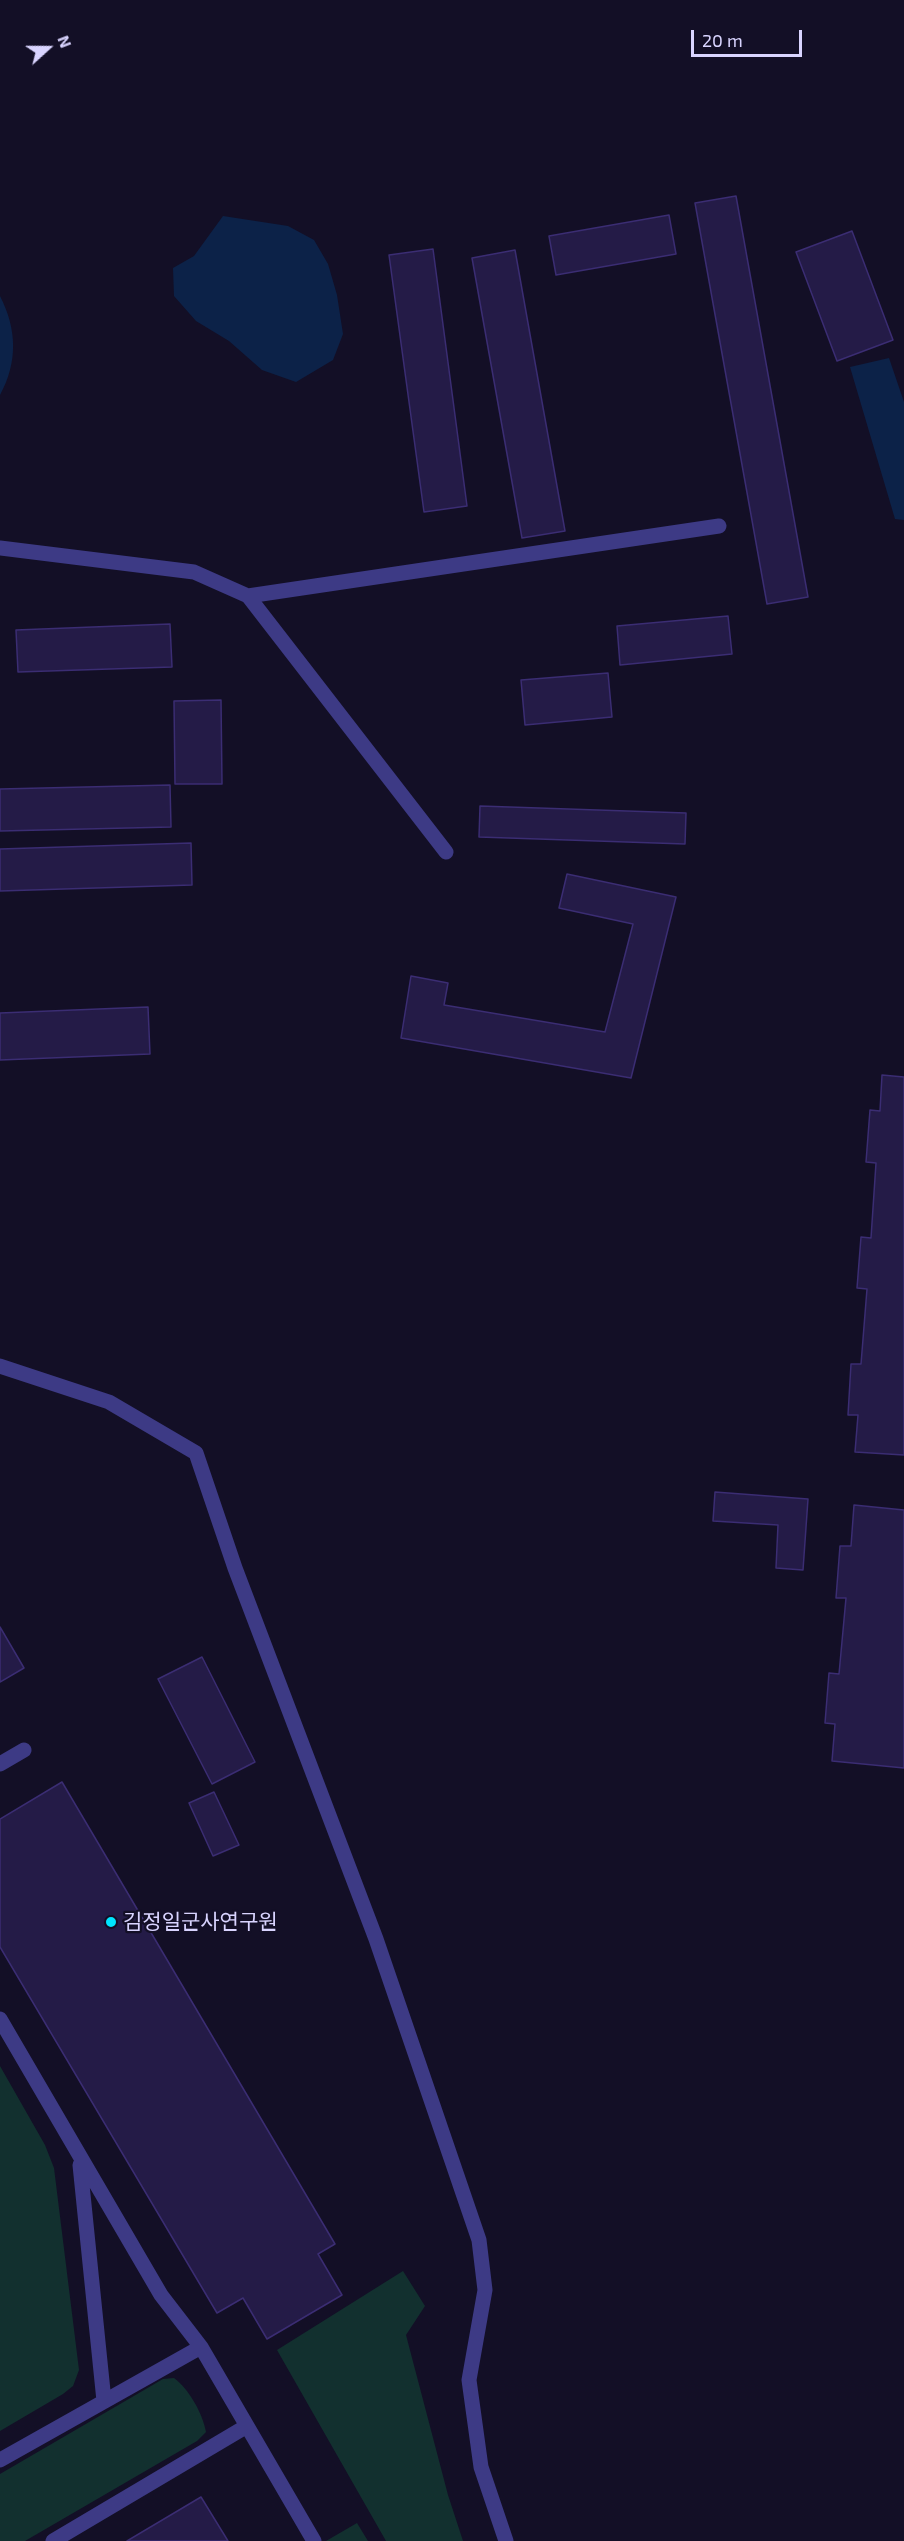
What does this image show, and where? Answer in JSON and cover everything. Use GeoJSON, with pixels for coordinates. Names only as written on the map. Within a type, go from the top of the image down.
{"type":"FeatureCollection","features":[{"type":"Feature","properties":{"kind":"street"},"geometry":{"type":"LineString","coordinates":[[248,596],[719,526]]}},
{"type":"Feature","properties":{"kind":"street"},"geometry":{"type":"LineString","coordinates":[[0,548],[194,572],[248,596],[446,852]]}},
{"type":"Feature","properties":{"kind":"street"},"geometry":{"type":"LineString","coordinates":[[0,1366],[109,1402],[196,1453],[239,1579],[376,1939],[479,2240],[486,2290],[469,2380],[481,2467],[506,2541]]}},
{"type":"Feature","properties":{"kind":"street"},"geometry":{"type":"LineString","coordinates":[[0,1764],[24,1750]]}},
{"type":"Feature","properties":{"kind":"street"},"geometry":{"type":"LineString","coordinates":[[0,2019],[161,2295],[201,2347],[314,2541]]}},
{"type":"Feature","properties":{"kind":"street"},"geometry":{"type":"LineString","coordinates":[[80,2159],[104,2401]]}},
{"type":"Feature","properties":{"kind":"street"},"geometry":{"type":"LineString","coordinates":[[0,2460],[201,2347]]}},
{"type":"Feature","properties":{"kind":"street"},"geometry":{"type":"LineString","coordinates":[[53,2541],[247,2426]]}},
{"type":"Feature","properties":{"kind":"green space"},"geometry":{"type":"Polygon","coordinates":[[[0,2066],[45,2145],[54,2168],[79,2370],[73,2386],[63,2394],[0,2431],[0,2066]]]}},
{"type":"Feature","properties":{"kind":"green space"},"geometry":{"type":"Polygon","coordinates":[[[403,2271],[425,2306],[406,2335],[448,2495],[463,2541],[386,2541],[277,2350],[403,2271]]]}},
{"type":"Feature","properties":{"kind":"green space"},"geometry":{"type":"Polygon","coordinates":[[[174,2378],[190,2395],[202,2418],[206,2432],[197,2441],[25,2541],[0,2541],[0,2474],[163,2379],[174,2378]]]}},
{"type":"Feature","properties":{"kind":"green space"},"geometry":{"type":"Polygon","coordinates":[[[357,2523],[368,2541],[326,2541],[357,2523]]]}},
{"type":"Feature","properties":{"kind":"water"},"geometry":{"type":"Polygon","coordinates":[[[223,216],[288,226],[314,240],[328,264],[337,295],[343,334],[333,360],[296,382],[262,370],[229,341],[196,321],[174,296],[173,268],[194,256],[223,216]]]}},
{"type":"Feature","properties":{"kind":"water"},"geometry":{"type":"Polygon","coordinates":[[[0,296],[10,321],[13,346],[10,370],[0,395],[0,296]]]}},
{"type":"Feature","properties":{"kind":"water"},"geometry":{"type":"Polygon","coordinates":[[[889,358],[904,402],[904,520],[895,519],[850,367],[889,358]]]}},
{"type":"Feature","properties":{"kind":"building"},"geometry":{"type":"Polygon","coordinates":[[[736,196],[808,597],[767,604],[695,203],[736,196]]]}},
{"type":"Feature","properties":{"kind":"building"},"geometry":{"type":"Polygon","coordinates":[[[669,215],[676,254],[556,275],[549,236],[669,215]]]}},
{"type":"Feature","properties":{"kind":"building"},"geometry":{"type":"Polygon","coordinates":[[[852,231],[893,340],[837,361],[796,252],[852,231]]]}},
{"type":"Feature","properties":{"kind":"building"},"geometry":{"type":"Polygon","coordinates":[[[433,249],[467,506],[424,512],[389,255],[433,249]]]}},
{"type":"Feature","properties":{"kind":"building"},"geometry":{"type":"Polygon","coordinates":[[[515,250],[565,531],[522,538],[472,258],[515,250]]]}},
{"type":"Feature","properties":{"kind":"building"},"geometry":{"type":"Polygon","coordinates":[[[728,616],[732,654],[620,665],[617,626],[728,616]]]}},
{"type":"Feature","properties":{"kind":"building"},"geometry":{"type":"Polygon","coordinates":[[[170,624],[172,667],[18,672],[16,630],[170,624]]]}},
{"type":"Feature","properties":{"kind":"building"},"geometry":{"type":"Polygon","coordinates":[[[608,673],[612,717],[525,725],[521,680],[608,673]]]}},
{"type":"Feature","properties":{"kind":"building"},"geometry":{"type":"Polygon","coordinates":[[[221,700],[222,784],[175,784],[174,701],[221,700]]]}},
{"type":"Feature","properties":{"kind":"building"},"geometry":{"type":"Polygon","coordinates":[[[170,785],[171,827],[0,831],[0,789],[170,785]]]}},
{"type":"Feature","properties":{"kind":"building"},"geometry":{"type":"Polygon","coordinates":[[[480,806],[686,813],[685,844],[479,837],[480,806]]]}},
{"type":"Feature","properties":{"kind":"building"},"geometry":{"type":"Polygon","coordinates":[[[191,843],[192,885],[0,891],[0,849],[191,843]]]}},
{"type":"Feature","properties":{"kind":"building"},"geometry":{"type":"Polygon","coordinates":[[[567,874],[676,897],[631,1078],[401,1038],[411,976],[448,983],[444,1005],[605,1032],[633,924],[559,908],[567,874]]]}},
{"type":"Feature","properties":{"kind":"building"},"geometry":{"type":"Polygon","coordinates":[[[148,1007],[150,1054],[0,1060],[0,1013],[148,1007]]]}},
{"type":"Feature","properties":{"kind":"building"},"geometry":{"type":"Polygon","coordinates":[[[882,1075],[904,1077],[904,1455],[855,1452],[858,1415],[848,1415],[851,1364],[861,1364],[867,1289],[857,1288],[861,1237],[871,1238],[876,1163],[866,1162],[870,1110],[880,1111],[882,1075]]]}},
{"type":"Feature","properties":{"kind":"building"},"geometry":{"type":"Polygon","coordinates":[[[715,1492],[808,1499],[803,1570],[776,1568],[778,1525],[713,1521],[715,1492]]]}},
{"type":"Feature","properties":{"kind":"building"},"geometry":{"type":"Polygon","coordinates":[[[854,1505],[904,1510],[904,1768],[832,1761],[835,1724],[825,1723],[829,1673],[839,1674],[846,1598],[836,1598],[840,1546],[851,1546],[854,1505]]]}},
{"type":"Feature","properties":{"kind":"building"},"geometry":{"type":"Polygon","coordinates":[[[0,1627],[24,1668],[0,1682],[0,1627]]]}},
{"type":"Feature","properties":{"kind":"building"},"geometry":{"type":"Polygon","coordinates":[[[202,1657],[255,1762],[212,1784],[158,1679],[202,1657]]]}},
{"type":"Feature","properties":{"kind":"building"},"geometry":{"type":"Polygon","coordinates":[[[62,1782],[335,2244],[318,2254],[342,2295],[267,2339],[243,2298],[217,2313],[0,1947],[0,1819],[62,1782]]]}},
{"type":"Feature","properties":{"kind":"building"},"geometry":{"type":"Polygon","coordinates":[[[214,1792],[239,1845],[213,1856],[189,1803],[214,1792]]]}},
{"type":"Feature","properties":{"kind":"building"},"geometry":{"type":"Polygon","coordinates":[[[201,2497],[228,2541],[127,2541],[201,2497]]]}},
{"type":"Feature","properties":{"kind":"place","name":"김정일군사연구원"},"geometry":{"type":"Point","coordinates":[111,1922]}}]}
